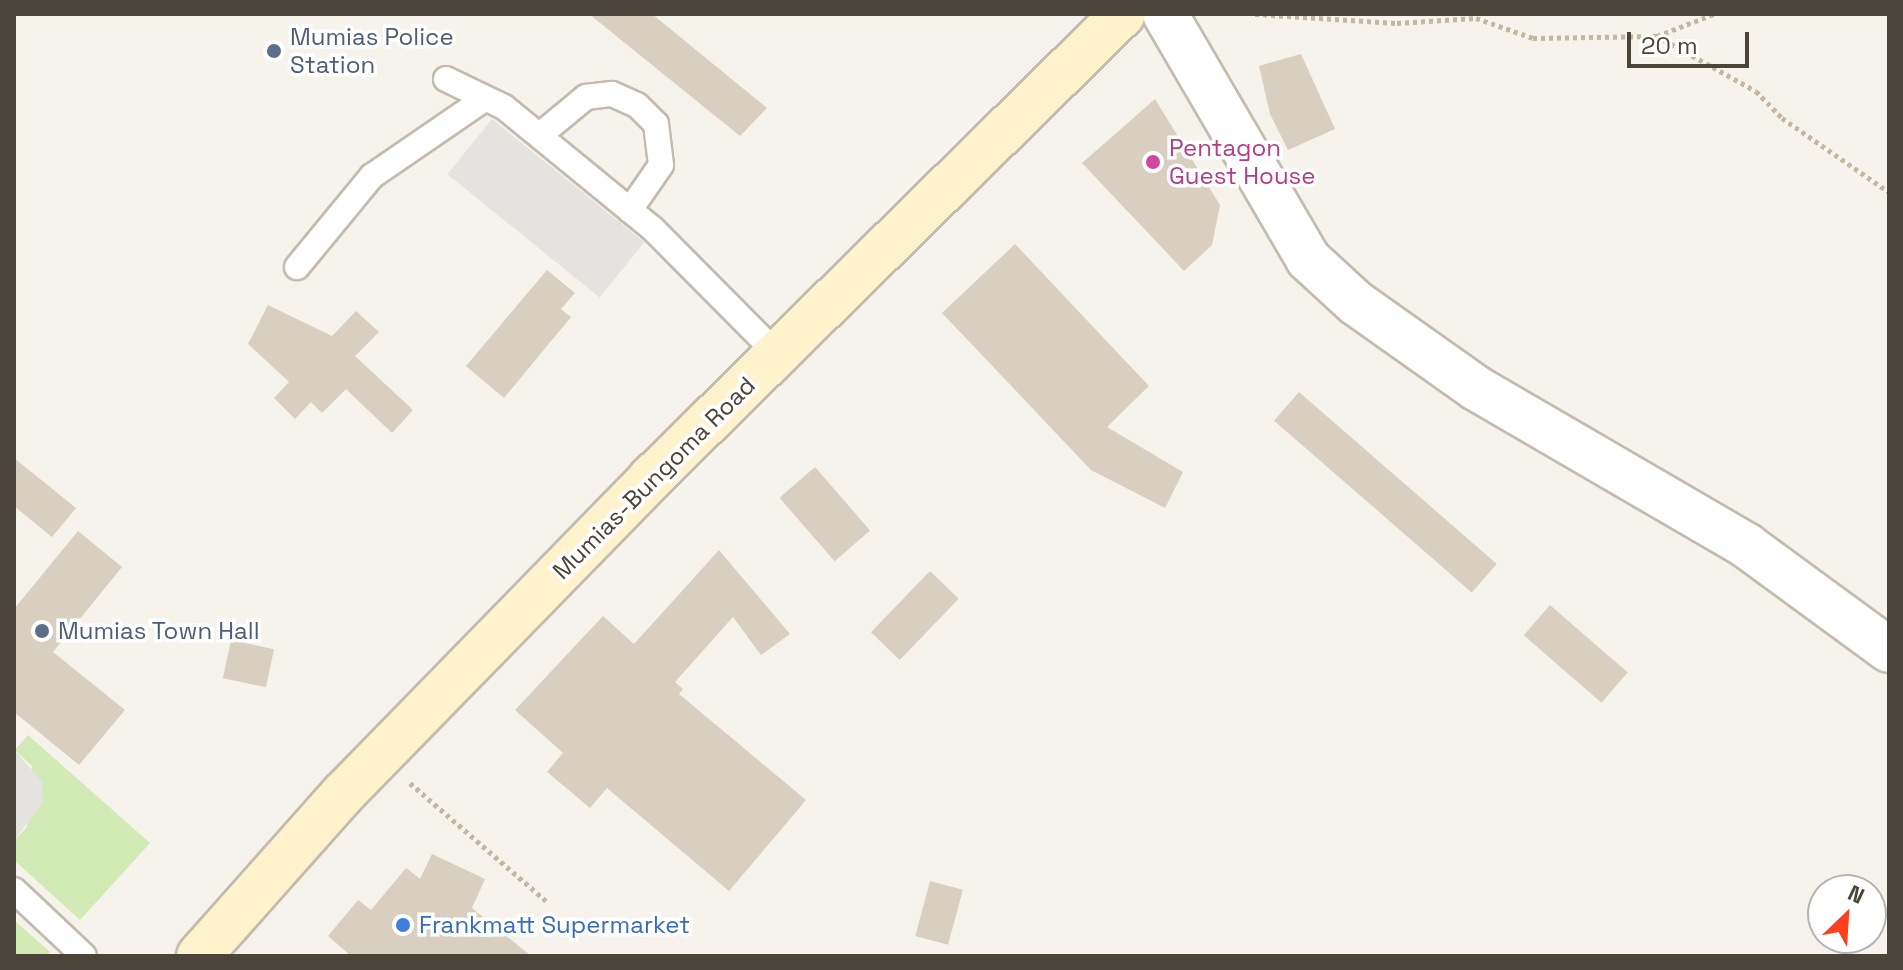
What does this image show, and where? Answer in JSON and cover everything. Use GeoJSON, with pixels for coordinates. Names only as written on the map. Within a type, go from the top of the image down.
{"type":"FeatureCollection","features":[{"type":"Feature","properties":{"kind":"street"},"geometry":{"type":"LineString","coordinates":[[1165,14],[1308,259],[1348,296],[1476,388],[1747,546],[1889,650]]}},
{"type":"Feature","properties":{"kind":"street","name":"Mumias-Bungoma Road"},"geometry":{"type":"LineString","coordinates":[[199,956],[380,756],[1115,17]]}},
{"type":"Feature","properties":{"kind":"lane"},"geometry":{"type":"LineString","coordinates":[[446,79],[540,135],[630,210],[777,354]]}},
{"type":"Feature","properties":{"kind":"lane"},"geometry":{"type":"LineString","coordinates":[[540,135],[586,97],[612,94],[637,105],[656,124],[661,165],[630,210]]}},
{"type":"Feature","properties":{"kind":"lane"},"geometry":{"type":"LineString","coordinates":[[297,267],[372,176],[483,100]]}},
{"type":"Feature","properties":{"kind":"lane"},"geometry":{"type":"LineString","coordinates":[[14,890],[84,956]]}},
{"type":"Feature","properties":{"kind":"path"},"geometry":{"type":"LineString","coordinates":[[1255,14],[1397,23],[1476,18],[1533,38],[1657,36],[1714,14]]}},
{"type":"Feature","properties":{"kind":"path"},"geometry":{"type":"LineString","coordinates":[[1657,36],[1756,91],[1782,118],[1889,192]]}},
{"type":"Feature","properties":{"kind":"path"},"geometry":{"type":"LineString","coordinates":[[380,756],[546,901]]}},
{"type":"Feature","properties":{"kind":"green space"},"geometry":{"type":"Polygon","coordinates":[[[28,735],[150,843],[80,920],[14,860],[14,841],[27,827],[32,766],[15,750],[28,735]]]}},
{"type":"Feature","properties":{"kind":"green space"},"geometry":{"type":"Polygon","coordinates":[[[14,920],[50,952],[46,956],[14,956],[14,920]]]}},
{"type":"Feature","properties":{"kind":"shaded area"},"geometry":{"type":"Polygon","coordinates":[[[492,119],[644,242],[600,298],[447,174],[492,119]]]}},
{"type":"Feature","properties":{"kind":"shaded area"},"geometry":{"type":"Polygon","coordinates":[[[14,749],[42,782],[43,802],[14,841],[14,749]]]}},
{"type":"Feature","properties":{"kind":"building"},"geometry":{"type":"Polygon","coordinates":[[[589,14],[652,14],[767,108],[740,136],[589,14]]]}},
{"type":"Feature","properties":{"kind":"building"},"geometry":{"type":"Polygon","coordinates":[[[1301,54],[1335,129],[1288,150],[1270,114],[1259,66],[1301,54]]]}},
{"type":"Feature","properties":{"kind":"building"},"geometry":{"type":"Polygon","coordinates":[[[1155,99],[1220,205],[1212,245],[1184,271],[1082,163],[1155,99]]]}},
{"type":"Feature","properties":{"kind":"building"},"geometry":{"type":"Polygon","coordinates":[[[1015,244],[1149,386],[1107,427],[1183,472],[1165,508],[1091,470],[942,313],[1015,244]]]}},
{"type":"Feature","properties":{"kind":"building"},"geometry":{"type":"Polygon","coordinates":[[[547,270],[575,293],[561,309],[571,317],[504,398],[466,366],[547,270]]]}},
{"type":"Feature","properties":{"kind":"building"},"geometry":{"type":"Polygon","coordinates":[[[268,305],[332,336],[356,311],[379,332],[355,356],[413,410],[392,433],[346,389],[322,413],[311,402],[295,419],[274,398],[289,382],[248,344],[268,305]]]}},
{"type":"Feature","properties":{"kind":"building"},"geometry":{"type":"Polygon","coordinates":[[[1299,392],[1497,564],[1472,593],[1274,421],[1299,392]]]}},
{"type":"Feature","properties":{"kind":"building"},"geometry":{"type":"Polygon","coordinates":[[[14,458],[76,508],[52,537],[14,506],[14,458]]]}},
{"type":"Feature","properties":{"kind":"building"},"geometry":{"type":"Polygon","coordinates":[[[815,467],[870,530],[835,561],[780,498],[815,467]]]}},
{"type":"Feature","properties":{"kind":"building","name":"Mumias Town Hall"},"geometry":{"type":"Polygon","coordinates":[[[78,531],[122,567],[53,652],[125,710],[79,765],[14,712],[14,609],[78,531]]]}},
{"type":"Feature","properties":{"kind":"building"},"geometry":{"type":"Polygon","coordinates":[[[719,550],[790,634],[761,655],[733,617],[675,682],[683,689],[679,694],[806,800],[729,891],[607,788],[590,808],[547,772],[563,753],[515,710],[603,616],[634,644],[719,550]]]}},
{"type":"Feature","properties":{"kind":"building"},"geometry":{"type":"Polygon","coordinates":[[[930,571],[959,599],[900,660],[871,632],[930,571]]]}},
{"type":"Feature","properties":{"kind":"building"},"geometry":{"type":"Polygon","coordinates":[[[1550,605],[1628,673],[1601,703],[1524,635],[1550,605]]]}},
{"type":"Feature","properties":{"kind":"building"},"geometry":{"type":"Polygon","coordinates":[[[231,640],[274,649],[266,687],[223,678],[231,640]]]}},
{"type":"Feature","properties":{"kind":"building"},"geometry":{"type":"Polygon","coordinates":[[[432,854],[485,879],[472,908],[531,956],[351,956],[328,936],[358,900],[371,910],[406,868],[420,879],[432,854]]]}},
{"type":"Feature","properties":{"kind":"building"},"geometry":{"type":"Polygon","coordinates":[[[930,881],[963,890],[948,945],[915,936],[930,881]]]}},
{"type":"Feature","properties":{"kind":"place","name":"Mumias Police Station"},"geometry":{"type":"Point","coordinates":[274,51]}},
{"type":"Feature","properties":{"kind":"place","name":"Pentagon Guest House"},"geometry":{"type":"Point","coordinates":[1153,162]}},
{"type":"Feature","properties":{"kind":"place","name":"Mumias Town Hall"},"geometry":{"type":"Point","coordinates":[42,631]}},
{"type":"Feature","properties":{"kind":"place","name":"Frankmatt Supermarket"},"geometry":{"type":"Point","coordinates":[403,925]}}]}
